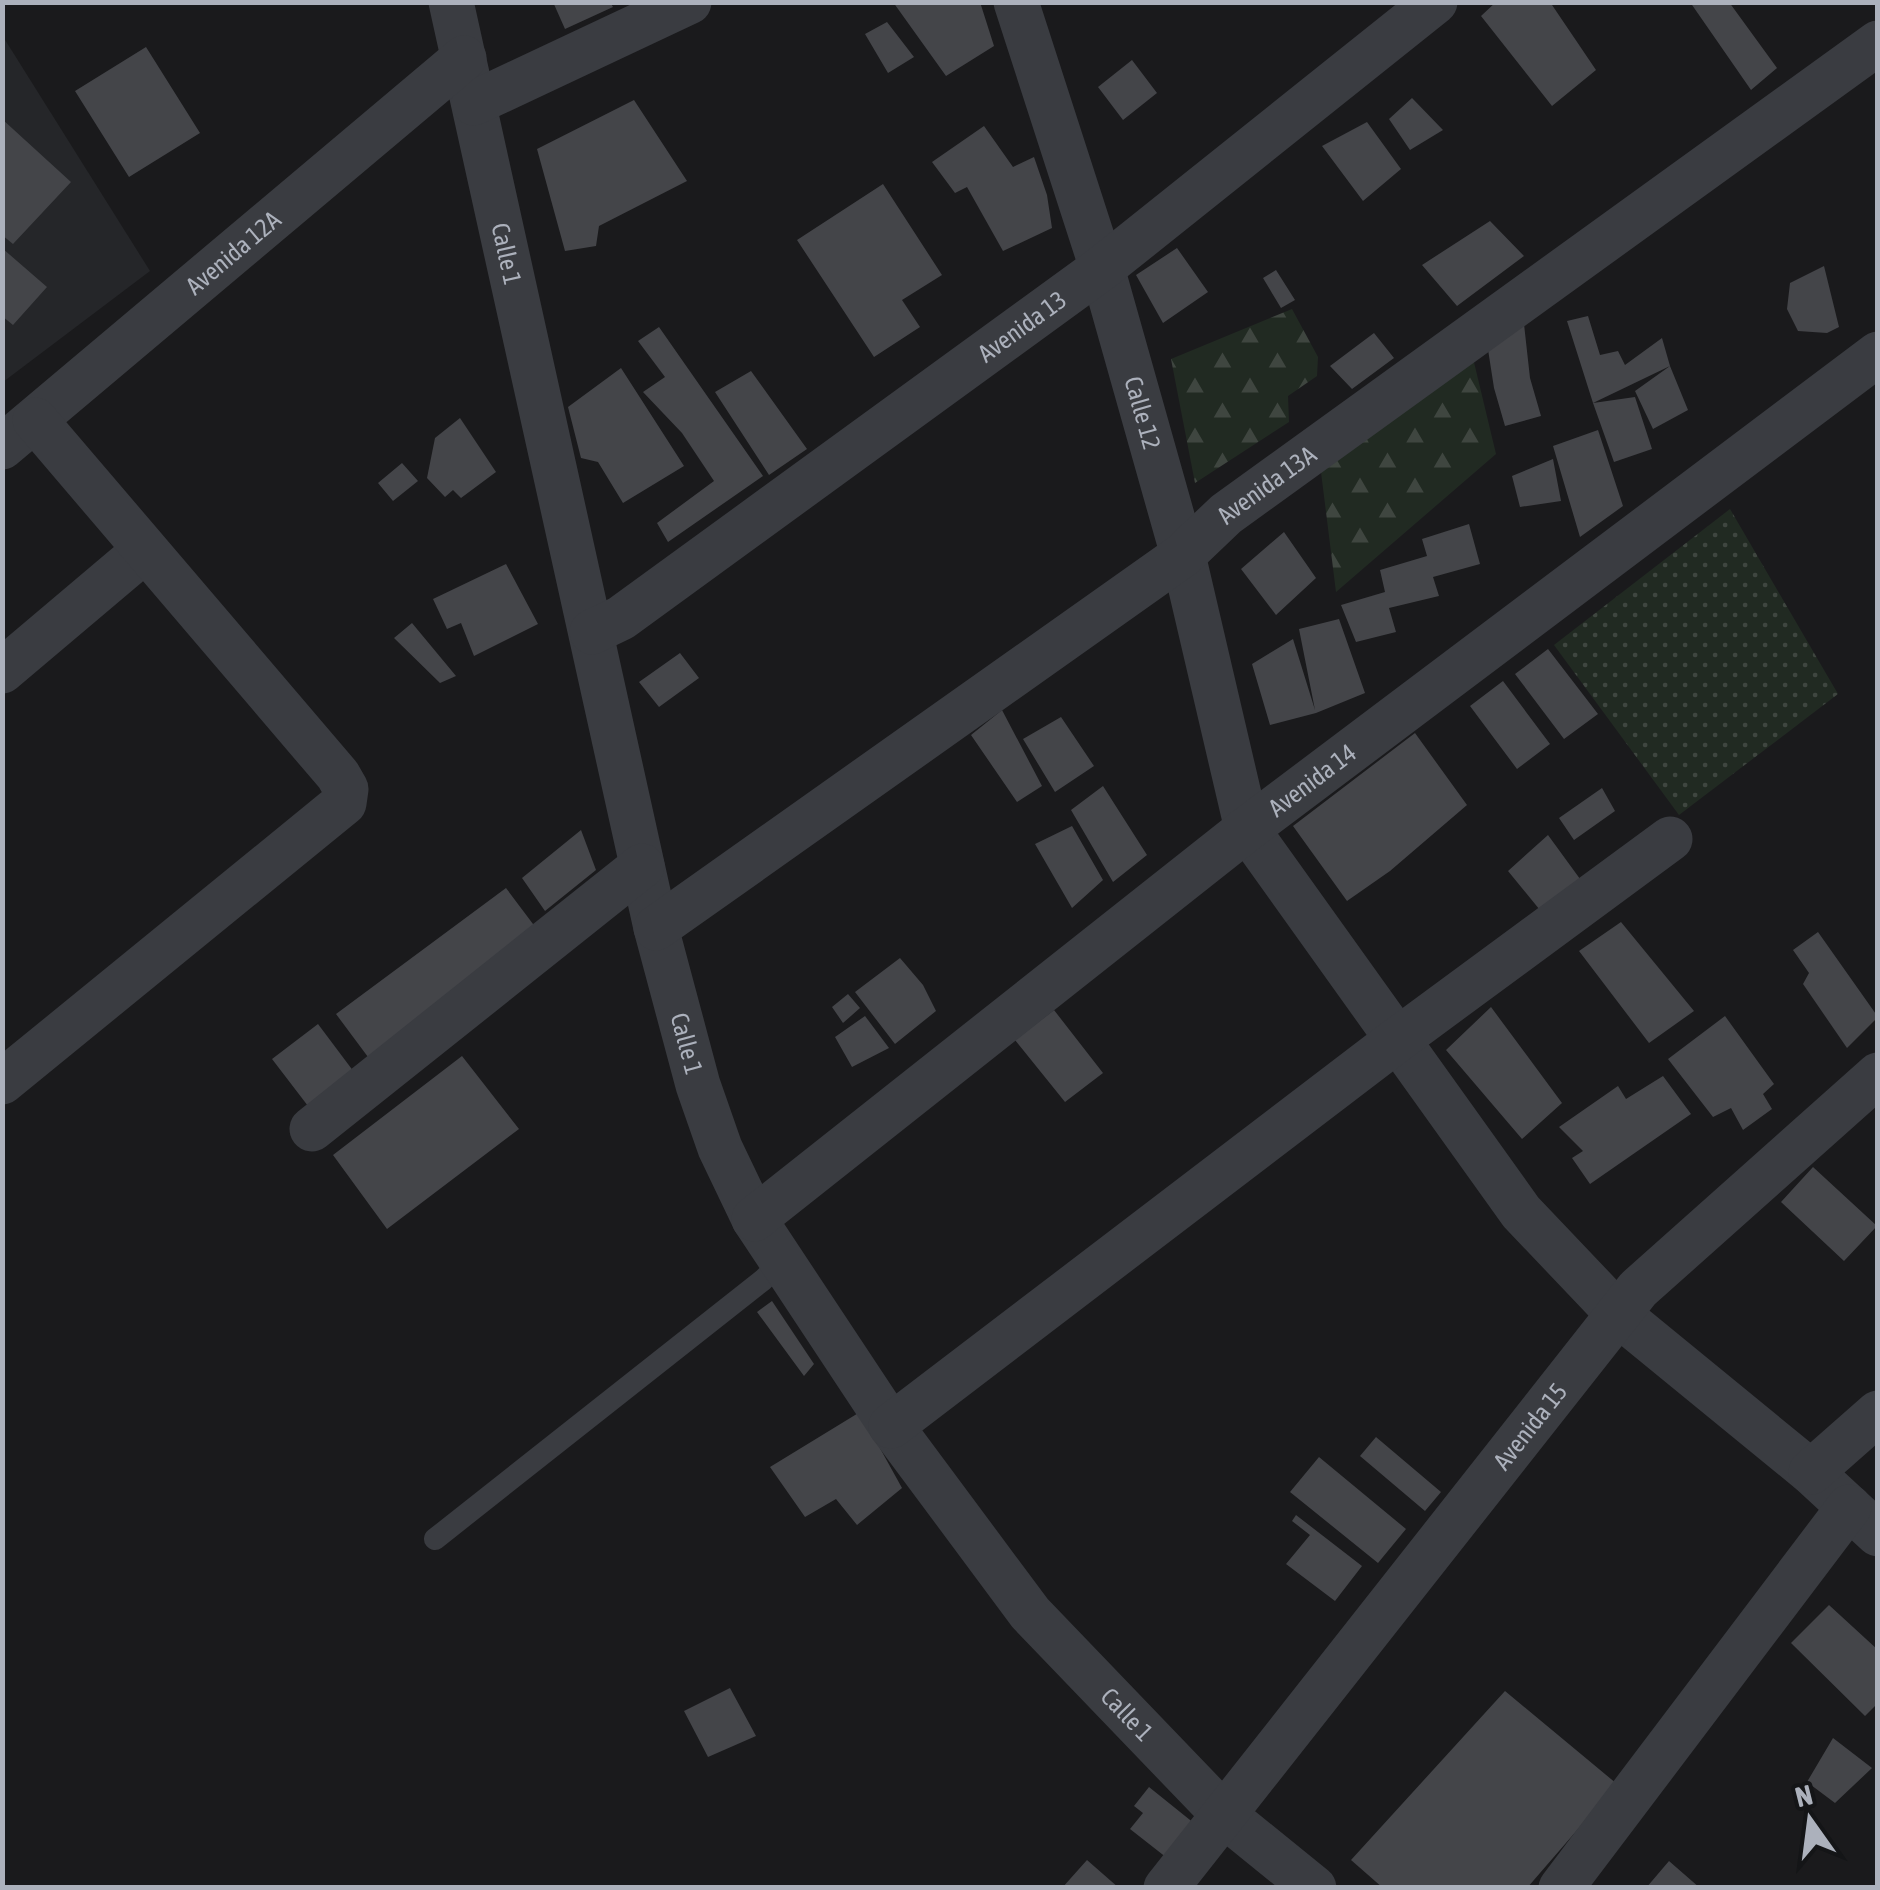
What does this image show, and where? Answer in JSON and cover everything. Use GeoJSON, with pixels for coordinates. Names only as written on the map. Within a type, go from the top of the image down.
{"type":"FeatureCollection","features":[{"type":"Feature","properties":{"kind":"street","name":"Calle 1"},"geometry":{"type":"LineString","coordinates":[[451,2],[656,928],[698,1085],[720,1148],[754,1218],[891,1426],[1030,1614],[1224,1815],[1314,1888]]}},
{"type":"Feature","properties":{"kind":"street"},"geometry":{"type":"LineString","coordinates":[[474,103],[688,2]]}},
{"type":"Feature","properties":{"kind":"street","name":"Calle 12"},"geometry":{"type":"LineString","coordinates":[[1016,2],[1102,268],[1183,555],[1246,829]]}},
{"type":"Feature","properties":{"kind":"street","name":"Avenida 13"},"geometry":{"type":"LineString","coordinates":[[592,632],[621,618],[1102,268],[1434,2]]}},
{"type":"Feature","properties":{"kind":"street","name":"Avenida 13A"},"geometry":{"type":"LineString","coordinates":[[656,928],[1183,555],[1226,514],[1878,43]]}},
{"type":"Feature","properties":{"kind":"street","name":"Avenida 12A"},"geometry":{"type":"LineString","coordinates":[[19,433],[464,58]]}},
{"type":"Feature","properties":{"kind":"street","name":"Avenida 14"},"geometry":{"type":"LineString","coordinates":[[754,1218],[1246,829],[1878,354]]}},
{"type":"Feature","properties":{"kind":"street"},"geometry":{"type":"LineString","coordinates":[[2,1082],[344,803],[346,790],[338,775],[144,550],[19,433]]}},
{"type":"Feature","properties":{"kind":"street"},"geometry":{"type":"LineString","coordinates":[[2,672],[144,550]]}},
{"type":"Feature","properties":{"kind":"street"},"geometry":{"type":"LineString","coordinates":[[1246,829],[1521,1212],[1618,1314],[1810,1472],[1863,1521],[1562,1888]]}},
{"type":"Feature","properties":{"kind":"street"},"geometry":{"type":"LineString","coordinates":[[891,1426],[1396,1040],[1670,839]]}},
{"type":"Feature","properties":{"kind":"street"},"geometry":{"type":"LineString","coordinates":[[312,1129],[642,866]]}},
{"type":"Feature","properties":{"kind":"street","name":"Avenida 15"},"geometry":{"type":"LineString","coordinates":[[1166,1888],[1638,1289],[1878,1075]]}},
{"type":"Feature","properties":{"kind":"street"},"geometry":{"type":"LineString","coordinates":[[1810,1472],[1878,1413]]}},
{"type":"Feature","properties":{"kind":"lane"},"geometry":{"type":"LineString","coordinates":[[435,1540],[763,1280],[782,1260]]}},
{"type":"Feature","properties":{"kind":"shaded area"},"geometry":{"type":"Polygon","coordinates":[[[2,35],[150,271],[3,382],[2,382],[2,35]]]}},
{"type":"Feature","properties":{"kind":"green space"},"geometry":{"type":"Polygon","coordinates":[[[1292,309],[1318,357],[1317,376],[1288,396],[1289,422],[1195,483],[1171,359],[1292,309]]]}},
{"type":"Feature","properties":{"kind":"green space"},"geometry":{"type":"Polygon","coordinates":[[[1472,354],[1496,454],[1336,592],[1319,456],[1472,354]]]}},
{"type":"Feature","properties":{"kind":"green space"},"geometry":{"type":"Polygon","coordinates":[[[1730,509],[1838,694],[1679,815],[1554,645],[1730,509]]]}},
{"type":"Feature","properties":{"kind":"building"},"geometry":{"type":"Polygon","coordinates":[[[553,2],[610,2],[613,7],[565,29],[553,2]]]}},
{"type":"Feature","properties":{"kind":"building"},"geometry":{"type":"Polygon","coordinates":[[[893,2],[980,2],[994,46],[946,76],[893,2]]]}},
{"type":"Feature","properties":{"kind":"building"},"geometry":{"type":"Polygon","coordinates":[[[1496,2],[1550,2],[1596,70],[1552,106],[1481,16],[1496,2]]]}},
{"type":"Feature","properties":{"kind":"building"},"geometry":{"type":"Polygon","coordinates":[[[1690,2],[1729,2],[1777,68],[1751,90],[1690,2]]]}},
{"type":"Feature","properties":{"kind":"building"},"geometry":{"type":"Polygon","coordinates":[[[887,22],[914,57],[888,73],[865,34],[887,22]]]}},
{"type":"Feature","properties":{"kind":"building"},"geometry":{"type":"Polygon","coordinates":[[[146,47],[200,133],[129,177],[75,91],[146,47]]]}},
{"type":"Feature","properties":{"kind":"building"},"geometry":{"type":"Polygon","coordinates":[[[1132,60],[1157,93],[1123,120],[1098,87],[1132,60]]]}},
{"type":"Feature","properties":{"kind":"building"},"geometry":{"type":"Polygon","coordinates":[[[1412,98],[1443,130],[1410,150],[1389,119],[1412,98]]]}},
{"type":"Feature","properties":{"kind":"building"},"geometry":{"type":"Polygon","coordinates":[[[634,100],[687,181],[599,226],[596,246],[565,251],[537,149],[634,100]]]}},
{"type":"Feature","properties":{"kind":"building"},"geometry":{"type":"Polygon","coordinates":[[[2,119],[71,182],[13,244],[2,235],[2,119]]]}},
{"type":"Feature","properties":{"kind":"building"},"geometry":{"type":"Polygon","coordinates":[[[1367,122],[1401,169],[1363,201],[1322,146],[1367,122]]]}},
{"type":"Feature","properties":{"kind":"building"},"geometry":{"type":"Polygon","coordinates":[[[984,126],[1013,167],[1034,157],[1047,195],[1052,228],[1003,251],[967,187],[955,193],[932,162],[984,126]]]}},
{"type":"Feature","properties":{"kind":"building"},"geometry":{"type":"Polygon","coordinates":[[[883,184],[942,275],[902,300],[920,327],[874,357],[797,240],[883,184]]]}},
{"type":"Feature","properties":{"kind":"building"},"geometry":{"type":"Polygon","coordinates":[[[1490,221],[1524,256],[1457,306],[1422,265],[1490,221]]]}},
{"type":"Feature","properties":{"kind":"building"},"geometry":{"type":"Polygon","coordinates":[[[2,248],[47,287],[13,325],[2,316],[2,248]]]}},
{"type":"Feature","properties":{"kind":"building"},"geometry":{"type":"Polygon","coordinates":[[[1177,248],[1208,292],[1163,323],[1136,275],[1177,248]]]}},
{"type":"Feature","properties":{"kind":"building"},"geometry":{"type":"Polygon","coordinates":[[[1824,266],[1839,327],[1827,333],[1798,331],[1787,309],[1790,283],[1824,266]]]}},
{"type":"Feature","properties":{"kind":"building"},"geometry":{"type":"Polygon","coordinates":[[[1276,270],[1295,300],[1281,308],[1263,278],[1276,270]]]}},
{"type":"Feature","properties":{"kind":"building"},"geometry":{"type":"Polygon","coordinates":[[[1588,316],[1600,355],[1618,351],[1625,365],[1662,338],[1670,366],[1593,403],[1567,321],[1588,316]]]}},
{"type":"Feature","properties":{"kind":"building"},"geometry":{"type":"Polygon","coordinates":[[[1524,324],[1530,378],[1541,416],[1505,426],[1487,343],[1524,324]]]}},
{"type":"Feature","properties":{"kind":"building"},"geometry":{"type":"Polygon","coordinates":[[[659,327],[763,476],[668,542],[657,523],[714,481],[682,433],[643,392],[665,377],[638,341],[659,327]]]}},
{"type":"Feature","properties":{"kind":"building"},"geometry":{"type":"Polygon","coordinates":[[[1374,333],[1394,358],[1352,389],[1330,366],[1374,333]]]}},
{"type":"Feature","properties":{"kind":"building"},"geometry":{"type":"Polygon","coordinates":[[[1670,366],[1688,410],[1653,429],[1635,391],[1670,366]]]}},
{"type":"Feature","properties":{"kind":"building"},"geometry":{"type":"Polygon","coordinates":[[[621,368],[684,466],[623,503],[598,462],[581,458],[568,407],[621,368]]]}},
{"type":"Feature","properties":{"kind":"building"},"geometry":{"type":"Polygon","coordinates":[[[751,371],[807,449],[769,475],[715,392],[751,371]]]}},
{"type":"Feature","properties":{"kind":"building"},"geometry":{"type":"Polygon","coordinates":[[[1635,397],[1652,449],[1614,462],[1593,403],[1635,397]]]}},
{"type":"Feature","properties":{"kind":"building"},"geometry":{"type":"Polygon","coordinates":[[[460,418],[496,472],[461,498],[453,490],[445,497],[427,478],[435,438],[460,418]]]}},
{"type":"Feature","properties":{"kind":"building"},"geometry":{"type":"Polygon","coordinates":[[[1598,430],[1623,506],[1580,537],[1553,446],[1598,430]]]}},
{"type":"Feature","properties":{"kind":"building"},"geometry":{"type":"Polygon","coordinates":[[[1553,459],[1561,501],[1520,507],[1512,476],[1553,459]]]}},
{"type":"Feature","properties":{"kind":"building"},"geometry":{"type":"Polygon","coordinates":[[[402,463],[418,481],[393,501],[378,483],[402,463]]]}},
{"type":"Feature","properties":{"kind":"building"},"geometry":{"type":"Polygon","coordinates":[[[1469,524],[1480,564],[1433,577],[1439,596],[1389,608],[1396,632],[1356,642],[1341,605],[1385,592],[1380,570],[1427,556],[1422,539],[1469,524]]]}},
{"type":"Feature","properties":{"kind":"building"},"geometry":{"type":"Polygon","coordinates":[[[1284,532],[1316,578],[1276,615],[1241,569],[1284,532]]]}},
{"type":"Feature","properties":{"kind":"building"},"geometry":{"type":"Polygon","coordinates":[[[506,564],[538,624],[474,656],[461,623],[447,629],[433,599],[506,564]]]}},
{"type":"Feature","properties":{"kind":"building"},"geometry":{"type":"Polygon","coordinates":[[[1339,619],[1365,693],[1316,713],[1270,725],[1252,664],[1293,639],[1315,710],[1299,629],[1339,619]]]}},
{"type":"Feature","properties":{"kind":"building"},"geometry":{"type":"Polygon","coordinates":[[[412,623],[456,676],[440,683],[394,638],[412,623]]]}},
{"type":"Feature","properties":{"kind":"building"},"geometry":{"type":"Polygon","coordinates":[[[1548,649],[1598,714],[1564,739],[1515,674],[1548,649]]]}},
{"type":"Feature","properties":{"kind":"building"},"geometry":{"type":"Polygon","coordinates":[[[680,653],[699,678],[659,707],[639,682],[680,653]]]}},
{"type":"Feature","properties":{"kind":"building"},"geometry":{"type":"Polygon","coordinates":[[[1503,681],[1550,744],[1517,769],[1470,706],[1503,681]]]}},
{"type":"Feature","properties":{"kind":"building"},"geometry":{"type":"Polygon","coordinates":[[[1002,710],[1042,786],[1017,802],[971,735],[1002,710]]]}},
{"type":"Feature","properties":{"kind":"building"},"geometry":{"type":"Polygon","coordinates":[[[1061,717],[1094,766],[1055,792],[1023,739],[1061,717]]]}},
{"type":"Feature","properties":{"kind":"building"},"geometry":{"type":"Polygon","coordinates":[[[1415,733],[1467,805],[1390,871],[1347,901],[1293,826],[1415,733]]]}},
{"type":"Feature","properties":{"kind":"building"},"geometry":{"type":"Polygon","coordinates":[[[1103,786],[1147,855],[1113,882],[1071,810],[1103,786]]]}},
{"type":"Feature","properties":{"kind":"building"},"geometry":{"type":"Polygon","coordinates":[[[1602,788],[1615,811],[1574,840],[1559,818],[1602,788]]]}},
{"type":"Feature","properties":{"kind":"building"},"geometry":{"type":"Polygon","coordinates":[[[1072,826],[1103,880],[1072,908],[1035,844],[1072,826]]]}},
{"type":"Feature","properties":{"kind":"building"},"geometry":{"type":"Polygon","coordinates":[[[581,830],[596,870],[545,911],[522,878],[581,830]]]}},
{"type":"Feature","properties":{"kind":"building"},"geometry":{"type":"Polygon","coordinates":[[[1548,835],[1583,883],[1544,915],[1508,871],[1548,835]]]}},
{"type":"Feature","properties":{"kind":"building"},"geometry":{"type":"Polygon","coordinates":[[[506,888],[536,928],[368,1057],[336,1014],[506,888]]]}},
{"type":"Feature","properties":{"kind":"building"},"geometry":{"type":"Polygon","coordinates":[[[1621,922],[1694,1011],[1649,1043],[1579,951],[1621,922]]]}},
{"type":"Feature","properties":{"kind":"building"},"geometry":{"type":"Polygon","coordinates":[[[1818,932],[1878,1017],[1847,1048],[1803,984],[1809,973],[1793,950],[1818,932]]]}},
{"type":"Feature","properties":{"kind":"building"},"geometry":{"type":"Polygon","coordinates":[[[900,958],[923,985],[936,1011],[895,1044],[855,992],[900,958]]]}},
{"type":"Feature","properties":{"kind":"building"},"geometry":{"type":"Polygon","coordinates":[[[848,994],[860,1008],[843,1023],[832,1007],[848,994]]]}},
{"type":"Feature","properties":{"kind":"building"},"geometry":{"type":"Polygon","coordinates":[[[1491,1007],[1562,1103],[1522,1139],[1446,1050],[1491,1007]]]}},
{"type":"Feature","properties":{"kind":"building"},"geometry":{"type":"Polygon","coordinates":[[[1054,1010],[1103,1073],[1065,1102],[1015,1040],[1054,1010]]]}},
{"type":"Feature","properties":{"kind":"building"},"geometry":{"type":"Polygon","coordinates":[[[865,1016],[889,1048],[852,1067],[835,1037],[865,1016]]]}},
{"type":"Feature","properties":{"kind":"building"},"geometry":{"type":"Polygon","coordinates":[[[1725,1016],[1774,1084],[1763,1094],[1772,1109],[1743,1130],[1731,1108],[1713,1117],[1668,1059],[1725,1016]]]}},
{"type":"Feature","properties":{"kind":"building"},"geometry":{"type":"Polygon","coordinates":[[[318,1024],[354,1072],[308,1106],[272,1059],[318,1024]]]}},
{"type":"Feature","properties":{"kind":"building"},"geometry":{"type":"Polygon","coordinates":[[[462,1056],[519,1129],[387,1229],[333,1155],[462,1056]]]}},
{"type":"Feature","properties":{"kind":"building"},"geometry":{"type":"Polygon","coordinates":[[[1663,1076],[1691,1114],[1590,1184],[1572,1158],[1583,1151],[1559,1127],[1618,1086],[1626,1099],[1663,1076]]]}},
{"type":"Feature","properties":{"kind":"building"},"geometry":{"type":"Polygon","coordinates":[[[1813,1167],[1877,1226],[1844,1261],[1781,1202],[1813,1167]]]}},
{"type":"Feature","properties":{"kind":"building"},"geometry":{"type":"Polygon","coordinates":[[[772,1301],[814,1364],[804,1376],[757,1312],[772,1301]]]}},
{"type":"Feature","properties":{"kind":"building"},"geometry":{"type":"Polygon","coordinates":[[[860,1412],[902,1488],[857,1525],[836,1499],[805,1517],[770,1467],[860,1412]]]}},
{"type":"Feature","properties":{"kind":"building"},"geometry":{"type":"Polygon","coordinates":[[[1376,1437],[1441,1492],[1425,1511],[1360,1456],[1376,1437]]]}},
{"type":"Feature","properties":{"kind":"building"},"geometry":{"type":"Polygon","coordinates":[[[1319,1457],[1406,1529],[1378,1563],[1290,1492],[1319,1457]]]}},
{"type":"Feature","properties":{"kind":"building"},"geometry":{"type":"Polygon","coordinates":[[[1296,1515],[1362,1566],[1335,1601],[1286,1564],[1310,1535],[1292,1521],[1296,1515]]]}},
{"type":"Feature","properties":{"kind":"building"},"geometry":{"type":"Polygon","coordinates":[[[1829,1605],[1878,1650],[1878,1703],[1865,1716],[1791,1643],[1829,1605]]]}},
{"type":"Feature","properties":{"kind":"building"},"geometry":{"type":"Polygon","coordinates":[[[730,1688],[756,1736],[708,1757],[684,1711],[730,1688]]]}},
{"type":"Feature","properties":{"kind":"building"},"geometry":{"type":"Polygon","coordinates":[[[1505,1691],[1617,1784],[1527,1888],[1383,1888],[1351,1860],[1505,1691]]]}},
{"type":"Feature","properties":{"kind":"building"},"geometry":{"type":"Polygon","coordinates":[[[1833,1738],[1872,1768],[1835,1803],[1807,1782],[1833,1738]]]}},
{"type":"Feature","properties":{"kind":"building"},"geometry":{"type":"Polygon","coordinates":[[[1149,1787],[1195,1824],[1167,1858],[1130,1829],[1143,1813],[1134,1806],[1149,1787]]]}},
{"type":"Feature","properties":{"kind":"building"},"geometry":{"type":"Polygon","coordinates":[[[1087,1860],[1119,1888],[1062,1888],[1087,1860]]]}},
{"type":"Feature","properties":{"kind":"building"},"geometry":{"type":"Polygon","coordinates":[[[1669,1861],[1700,1888],[1646,1888],[1669,1861]]]}}]}
